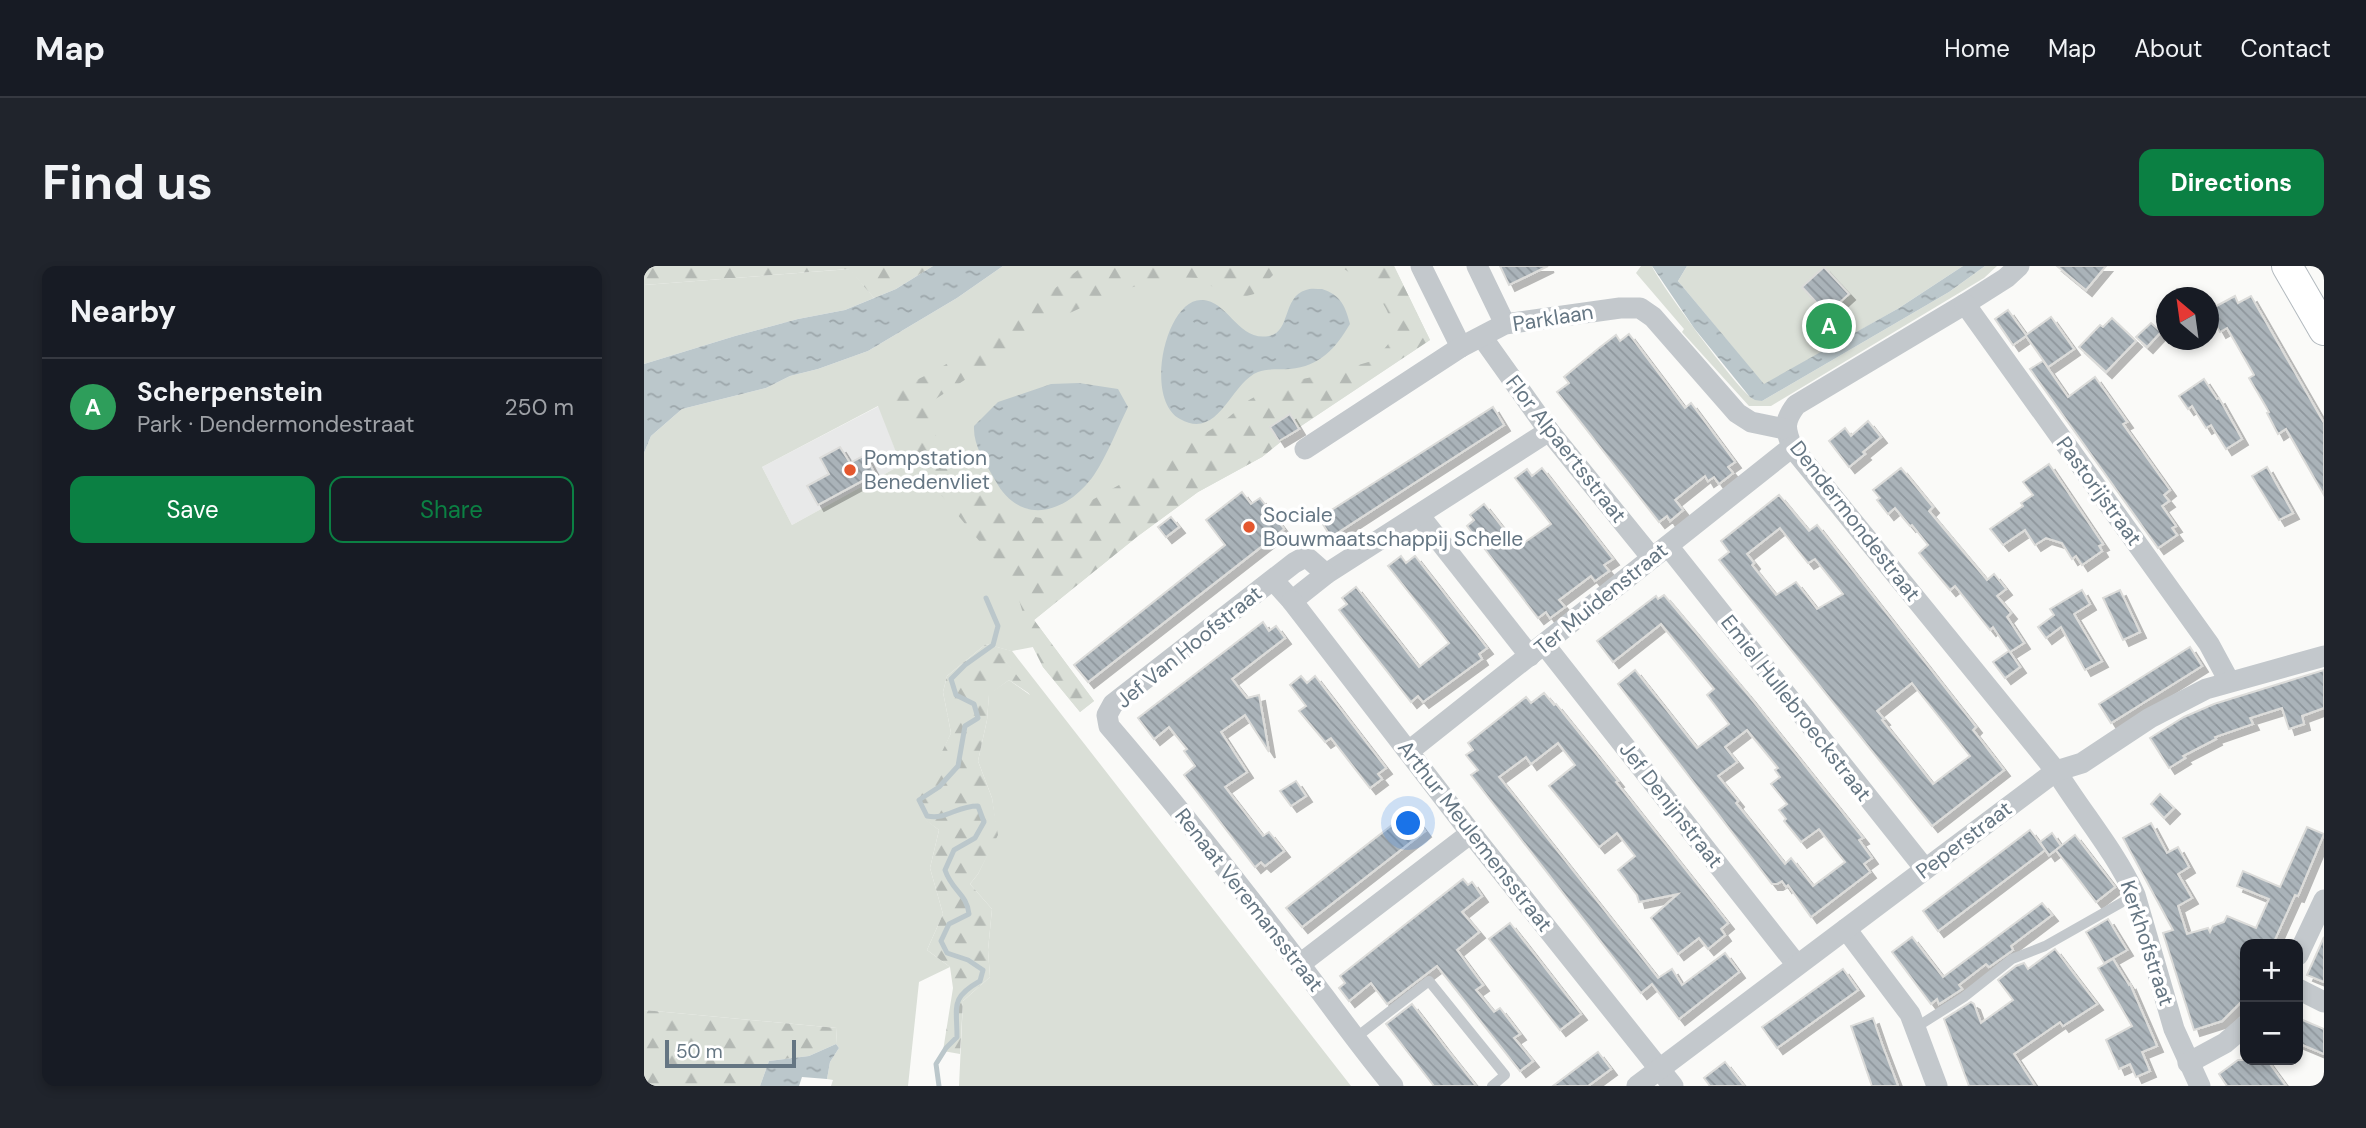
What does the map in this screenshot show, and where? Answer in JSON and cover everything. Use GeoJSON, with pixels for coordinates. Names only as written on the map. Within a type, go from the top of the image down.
{"type":"FeatureCollection","features":[{"type":"Feature","properties":{"kind":"main road"},"geometry":{"type":"LineString","coordinates":[[2287,266],[2324,330]]}},
{"type":"Feature","properties":{"kind":"street"},"geometry":{"type":"LineString","coordinates":[[1422,266],[1461,347]]}},
{"type":"Feature","properties":{"kind":"street"},"geometry":{"type":"LineString","coordinates":[[1477,266],[1505,324]]}},
{"type":"Feature","properties":{"kind":"street","name":"Dendermondestraat"},"geometry":{"type":"LineString","coordinates":[[2019,266],[2006,278],[1965,304],[1796,405],[1789,415],[1789,438],[2056,771]]}},
{"type":"Feature","properties":{"kind":"street","name":"Pastorijstraat"},"geometry":{"type":"LineString","coordinates":[[1965,304],[2209,645],[2229,681]]}},
{"type":"Feature","properties":{"kind":"street","name":"Parklaan"},"geometry":{"type":"LineString","coordinates":[[1306,449],[1461,347],[1505,324],[1620,308],[1640,308],[1653,317],[1737,413],[1789,438]]}},
{"type":"Feature","properties":{"kind":"street","name":"Flor Alpaertsstraat"},"geometry":{"type":"LineString","coordinates":[[1482,337],[1549,431],[1660,552]]}},
{"type":"Feature","properties":{"kind":"street","name":"Jef Van Hoofstraat"},"geometry":{"type":"LineString","coordinates":[[1273,580],[1292,601],[1326,574],[1549,431]]}},
{"type":"Feature","properties":{"kind":"street","name":"Ter Muidenstraat"},"geometry":{"type":"LineString","coordinates":[[1409,751],[1660,552],[1789,438]]}},
{"type":"Feature","properties":{"kind":"street","name":"Jef Denijnstraat"},"geometry":{"type":"LineString","coordinates":[[1419,515],[1537,650],[1797,965]]}},
{"type":"Feature","properties":{"kind":"street","name":"Emiel Hullebroeckstraat"},"geometry":{"type":"LineString","coordinates":[[1660,552],[1925,870]]}},
{"type":"Feature","properties":{"kind":"street","name":"Jef Van Hoofstraat"},"geometry":{"type":"LineString","coordinates":[[1107,715],[1113,704],[1303,558],[1309,559],[1326,574]]}},
{"type":"Feature","properties":{"kind":"street","name":"Arthur Meulemensstraat"},"geometry":{"type":"LineString","coordinates":[[1292,601],[1471,833],[1673,1086]]}},
{"type":"Feature","properties":{"kind":"street","name":"Peperstraat"},"geometry":{"type":"LineString","coordinates":[[1637,1086],[2056,771],[2082,762],[2150,718],[2206,689],[2324,656]]}},
{"type":"Feature","properties":{"kind":"street","name":"Renaat Veremansstraat"},"geometry":{"type":"LineString","coordinates":[[1107,715],[1110,726],[1164,790],[1393,1086]]}},
{"type":"Feature","properties":{"kind":"street","name":"Kerkhofstraat"},"geometry":{"type":"LineString","coordinates":[[2056,771],[2126,874],[2135,895],[2174,1029],[2200,1086]]}},
{"type":"Feature","properties":{"kind":"street"},"geometry":{"type":"LineString","coordinates":[[1300,964],[1471,833]]}},
{"type":"Feature","properties":{"kind":"street"},"geometry":{"type":"LineString","coordinates":[[2303,944],[2324,900]]}},
{"type":"Feature","properties":{"kind":"street"},"geometry":{"type":"LineString","coordinates":[[1846,929],[1910,1014],[1937,1086]]}},
{"type":"Feature","properties":{"kind":"street"},"geometry":{"type":"LineString","coordinates":[[2303,992],[2324,1002]]}},
{"type":"Feature","properties":{"kind":"street"},"geometry":{"type":"LineString","coordinates":[[2188,1063],[2225,1043],[2240,1030]]}},
{"type":"Feature","properties":{"kind":"lane"},"geometry":{"type":"LineString","coordinates":[[1915,1028],[1964,997],[2012,959],[2045,946],[2135,895]]}},
{"type":"Feature","properties":{"kind":"lane"},"geometry":{"type":"LineString","coordinates":[[1354,1039],[1429,981],[1505,1075],[1492,1086]]}},
{"type":"Feature","properties":{"kind":"shaded area"},"geometry":{"type":"Polygon","coordinates":[[[879,406],[901,465],[792,525],[762,467],[879,406]]]}},
{"type":"Feature","properties":{"kind":"green space"},"geometry":{"type":"Polygon","coordinates":[[[644,266],[933,266],[896,289],[874,298],[849,269],[644,285],[644,266]]]}},
{"type":"Feature","properties":{"kind":"green space"},"geometry":{"type":"Polygon","coordinates":[[[1003,266],[1394,266],[1430,340],[1298,428],[1262,457],[1198,492],[1138,536],[1034,620],[1094,701],[1080,712],[1043,667],[1033,647],[1012,651],[1351,1086],[959,1086],[963,1001],[990,977],[988,950],[992,909],[970,884],[978,874],[997,835],[992,798],[978,761],[987,720],[989,694],[1009,680],[1030,695],[1003,658],[1011,651],[986,644],[947,676],[943,692],[951,733],[937,764],[925,819],[939,830],[930,868],[943,914],[927,950],[950,967],[919,982],[908,1086],[831,1086],[833,1080],[827,1079],[830,1062],[839,1048],[836,1044],[837,1028],[644,1010],[644,453],[651,436],[682,409],[766,388],[790,376],[868,351],[957,298],[1003,266]],[[878,406],[762,467],[792,525],[901,465],[878,406]]]}},
{"type":"Feature","properties":{"kind":"green space"},"geometry":{"type":"Polygon","coordinates":[[[1083,266],[1282,266],[1254,294],[1233,300],[1199,278],[1170,277],[1115,292],[1059,318],[925,406],[936,437],[962,472],[1001,512],[1048,519],[1083,505],[1155,465],[1223,422],[1249,400],[1278,384],[1332,373],[1375,360],[1394,337],[1388,312],[1368,287],[1337,266],[1394,266],[1430,340],[1298,428],[1262,457],[1198,492],[1138,536],[1034,620],[1094,701],[1080,712],[1043,667],[1033,647],[1014,583],[937,490],[923,466],[892,391],[968,351],[1015,319],[1083,266]]]}},
{"type":"Feature","properties":{"kind":"green space"},"geometry":{"type":"Polygon","coordinates":[[[1641,266],[1652,266],[1682,312],[1731,376],[1751,397],[1762,401],[1949,292],[1985,266],[1997,266],[1984,278],[1771,406],[1749,406],[1682,332],[1684,329],[1636,273],[1641,266]]]}},
{"type":"Feature","properties":{"kind":"green space"},"geometry":{"type":"Polygon","coordinates":[[[1687,266],[1963,266],[1899,308],[1764,385],[1678,281],[1687,266]]]}},
{"type":"Feature","properties":{"kind":"green space"},"geometry":{"type":"Polygon","coordinates":[[[850,269],[874,298],[845,310],[798,319],[644,364],[644,285],[850,269]]]}},
{"type":"Feature","properties":{"kind":"green space"},"geometry":{"type":"Polygon","coordinates":[[[986,644],[1012,651],[1004,659],[1033,696],[1009,680],[989,695],[987,720],[978,761],[992,798],[998,835],[970,884],[992,909],[988,950],[990,977],[963,1001],[960,1054],[943,1051],[953,988],[950,967],[927,950],[943,914],[930,868],[939,830],[924,819],[917,808],[951,733],[943,692],[947,676],[986,644]]]}},
{"type":"Feature","properties":{"kind":"green space"},"geometry":{"type":"Polygon","coordinates":[[[644,1010],[837,1028],[836,1044],[809,1056],[769,1061],[760,1086],[644,1086],[644,1010]]]}},
{"type":"Feature","properties":{"kind":"water"},"geometry":{"type":"Polygon","coordinates":[[[933,266],[1003,266],[957,298],[868,351],[790,376],[766,388],[682,409],[651,436],[644,453],[644,364],[798,319],[845,310],[896,289],[933,266]]]}},
{"type":"Feature","properties":{"kind":"water"},"geometry":{"type":"Polygon","coordinates":[[[1652,266],[1687,266],[1678,281],[1764,384],[1899,308],[1963,266],[1985,266],[1949,292],[1762,401],[1750,397],[1694,328],[1652,266]]]}},
{"type":"Feature","properties":{"kind":"water"},"geometry":{"type":"Polygon","coordinates":[[[1309,289],[1322,289],[1334,294],[1341,302],[1350,324],[1326,355],[1301,367],[1258,372],[1239,387],[1214,417],[1205,422],[1193,424],[1180,419],[1169,408],[1163,392],[1161,372],[1164,351],[1169,331],[1178,315],[1189,304],[1202,300],[1211,302],[1249,333],[1269,336],[1281,328],[1298,294],[1309,289]]]}},
{"type":"Feature","properties":{"kind":"water"},"geometry":{"type":"Polygon","coordinates":[[[1079,383],[1118,389],[1128,407],[1108,450],[1094,475],[1071,499],[1044,510],[1031,510],[1018,505],[995,480],[975,440],[974,426],[998,402],[1051,384],[1079,383]]]}},
{"type":"Feature","properties":{"kind":"water"},"geometry":{"type":"Polygon","coordinates":[[[836,1044],[839,1048],[830,1062],[827,1079],[802,1077],[799,1086],[760,1086],[769,1061],[809,1056],[836,1044]]]}},
{"type":"Feature","properties":{"kind":"building"},"geometry":{"type":"Polygon","coordinates":[[[1500,266],[1548,266],[1509,285],[1500,266]]]}},
{"type":"Feature","properties":{"kind":"building"},"geometry":{"type":"Polygon","coordinates":[[[2057,266],[2106,266],[2086,290],[2057,266]]]}},
{"type":"Feature","properties":{"kind":"building"},"geometry":{"type":"Polygon","coordinates":[[[1824,267],[1849,294],[1827,314],[1802,287],[1824,267]]]}},
{"type":"Feature","properties":{"kind":"building"},"geometry":{"type":"Polygon","coordinates":[[[2235,296],[2238,303],[2251,296],[2324,423],[2324,495],[2286,429],[2278,434],[2267,413],[2269,412],[2249,378],[2254,375],[2227,328],[2220,332],[2219,305],[2235,296]]]}},
{"type":"Feature","properties":{"kind":"building"},"geometry":{"type":"Polygon","coordinates":[[[2008,310],[2026,335],[2051,317],[2074,349],[2048,367],[2026,336],[2013,345],[1995,319],[2008,310]]]}},
{"type":"Feature","properties":{"kind":"building"},"geometry":{"type":"Polygon","coordinates":[[[2112,318],[2136,341],[2106,372],[2079,347],[2100,325],[2103,327],[2112,318]]]}},
{"type":"Feature","properties":{"kind":"building"},"geometry":{"type":"Polygon","coordinates":[[[2151,323],[2156,328],[2156,337],[2147,347],[2136,337],[2151,323]]]}},
{"type":"Feature","properties":{"kind":"building"},"geometry":{"type":"Polygon","coordinates":[[[1629,334],[1685,408],[1691,403],[1735,462],[1728,467],[1733,473],[1719,484],[1714,477],[1708,481],[1705,476],[1675,500],[1683,510],[1670,521],[1667,516],[1659,522],[1557,392],[1569,383],[1564,377],[1599,348],[1616,335],[1620,341],[1629,334]]]}},
{"type":"Feature","properties":{"kind":"building"},"geometry":{"type":"Polygon","coordinates":[[[2043,361],[2068,397],[2095,377],[2127,422],[2123,424],[2170,490],[2164,495],[2169,501],[2162,506],[2176,526],[2172,528],[2177,535],[2158,548],[2030,369],[2043,361]]]}},
{"type":"Feature","properties":{"kind":"building"},"geometry":{"type":"Polygon","coordinates":[[[2204,379],[2217,399],[2219,398],[2242,439],[2226,449],[2211,425],[2206,428],[2192,406],[2188,409],[2179,396],[2204,379]]]}},
{"type":"Feature","properties":{"kind":"building"},"geometry":{"type":"Polygon","coordinates":[[[1493,407],[1504,425],[1331,537],[1319,518],[1493,407]]]}},
{"type":"Feature","properties":{"kind":"building"},"geometry":{"type":"Polygon","coordinates":[[[1290,414],[1299,429],[1279,441],[1270,427],[1290,414]]]}},
{"type":"Feature","properties":{"kind":"building"},"geometry":{"type":"Polygon","coordinates":[[[1868,421],[1881,437],[1849,467],[1829,441],[1845,428],[1851,436],[1868,421]]]}},
{"type":"Feature","properties":{"kind":"building","name":"Pompstation Benedenvliet"},"geometry":{"type":"Polygon","coordinates":[[[840,447],[850,463],[865,455],[875,474],[818,505],[807,486],[829,474],[820,458],[840,447]]]}},
{"type":"Feature","properties":{"kind":"building"},"geometry":{"type":"Polygon","coordinates":[[[2049,464],[2103,544],[2099,546],[2102,551],[2082,565],[2076,556],[2072,559],[2062,543],[2046,538],[2035,545],[2025,530],[2003,545],[1990,529],[2023,506],[2021,503],[2033,495],[2023,482],[2049,464]]]}},
{"type":"Feature","properties":{"kind":"building"},"geometry":{"type":"Polygon","coordinates":[[[2267,467],[2293,513],[2279,520],[2252,476],[2267,467]]]}},
{"type":"Feature","properties":{"kind":"building"},"geometry":{"type":"Polygon","coordinates":[[[1542,468],[1613,559],[1604,565],[1609,571],[1595,581],[1591,576],[1559,600],[1565,607],[1550,618],[1546,612],[1538,618],[1467,526],[1474,520],[1470,515],[1484,504],[1518,547],[1551,524],[1515,478],[1527,469],[1532,476],[1542,468]]]}},
{"type":"Feature","properties":{"kind":"building"},"geometry":{"type":"Polygon","coordinates":[[[1901,468],[1933,507],[1929,511],[1987,580],[1994,574],[2006,589],[1997,596],[2011,613],[2007,617],[2024,643],[2010,652],[1993,627],[1990,630],[1955,586],[1950,590],[1919,553],[1928,545],[1912,525],[1910,526],[1895,508],[1888,514],[1877,500],[1880,498],[1873,490],[1901,468]]]}},
{"type":"Feature","properties":{"kind":"building"},"geometry":{"type":"Polygon","coordinates":[[[1242,492],[1251,504],[1260,498],[1284,529],[1088,682],[1074,665],[1225,545],[1206,520],[1242,492]]]}},
{"type":"Feature","properties":{"kind":"building"},"geometry":{"type":"Polygon","coordinates":[[[1779,495],[1809,531],[1817,525],[1976,727],[1973,730],[2004,770],[1932,826],[1719,560],[1729,552],[1721,541],[1779,495]],[[1780,528],[1747,554],[1754,563],[1752,565],[1776,595],[1796,582],[1817,609],[1843,594],[1815,559],[1808,563],[1780,528]],[[1912,683],[1877,711],[1933,784],[1970,756],[1912,683]]]}},
{"type":"Feature","properties":{"kind":"building"},"geometry":{"type":"Polygon","coordinates":[[[1171,517],[1179,527],[1166,537],[1158,527],[1171,517]]]}},
{"type":"Feature","properties":{"kind":"building"},"geometry":{"type":"Polygon","coordinates":[[[1401,556],[1406,563],[1415,556],[1487,648],[1479,654],[1482,659],[1423,702],[1418,696],[1411,702],[1339,610],[1347,604],[1342,598],[1356,587],[1419,667],[1449,643],[1388,566],[1401,556]]]}},
{"type":"Feature","properties":{"kind":"building"},"geometry":{"type":"Polygon","coordinates":[[[2082,590],[2090,604],[2074,614],[2102,661],[2085,670],[2061,627],[2046,638],[2038,627],[2054,615],[2050,609],[2082,590]]]}},
{"type":"Feature","properties":{"kind":"building"},"geometry":{"type":"Polygon","coordinates":[[[2120,590],[2140,632],[2123,640],[2103,598],[2120,590]]]}},
{"type":"Feature","properties":{"kind":"building"},"geometry":{"type":"Polygon","coordinates":[[[1664,595],[1863,838],[1859,840],[1872,858],[1864,864],[1870,872],[1811,917],[1788,885],[1786,887],[1782,881],[1772,884],[1618,684],[1635,670],[1697,748],[1729,724],[1707,695],[1714,689],[1661,624],[1613,662],[1597,641],[1656,596],[1658,599],[1664,595]],[[1747,730],[1725,747],[1737,762],[1718,776],[1785,864],[1791,858],[1813,886],[1845,862],[1819,829],[1801,842],[1784,821],[1786,819],[1779,810],[1787,804],[1771,784],[1780,777],[1775,770],[1778,768],[1747,730]]]}},
{"type":"Feature","properties":{"kind":"building"},"geometry":{"type":"Polygon","coordinates":[[[1263,622],[1269,631],[1276,626],[1285,638],[1232,679],[1247,698],[1259,695],[1269,752],[1245,715],[1221,732],[1247,772],[1225,787],[1263,836],[1269,832],[1284,851],[1265,866],[1261,862],[1255,867],[1184,775],[1195,766],[1184,751],[1187,749],[1169,727],[1154,739],[1138,718],[1263,622]]]}},
{"type":"Feature","properties":{"kind":"building"},"geometry":{"type":"Polygon","coordinates":[[[2190,647],[2202,666],[2111,723],[2099,704],[2190,647]]]}},
{"type":"Feature","properties":{"kind":"building"},"geometry":{"type":"Polygon","coordinates":[[[2009,651],[2020,667],[2005,678],[1993,662],[2009,651]]]}},
{"type":"Feature","properties":{"kind":"building"},"geometry":{"type":"Polygon","coordinates":[[[2324,670],[2324,708],[2302,716],[2304,724],[2289,729],[2282,708],[2250,718],[2253,724],[2215,737],[2216,739],[2183,756],[2185,758],[2169,768],[2150,738],[2184,717],[2214,704],[2324,670]]]}},
{"type":"Feature","properties":{"kind":"building"},"geometry":{"type":"Polygon","coordinates":[[[1301,676],[1307,683],[1315,676],[1386,768],[1378,774],[1382,779],[1370,788],[1331,738],[1325,742],[1299,711],[1306,706],[1290,685],[1301,676]]]}},
{"type":"Feature","properties":{"kind":"building"},"geometry":{"type":"Polygon","coordinates":[[[1544,693],[1556,704],[1618,781],[1616,782],[1728,923],[1721,929],[1725,935],[1708,949],[1699,938],[1678,954],[1651,918],[1678,894],[1639,902],[1637,895],[1618,870],[1635,856],[1617,833],[1599,847],[1549,786],[1575,765],[1558,743],[1531,764],[1526,757],[1499,777],[1658,978],[1672,969],[1682,985],[1725,953],[1739,972],[1679,1019],[1652,984],[1641,993],[1471,775],[1478,770],[1466,755],[1473,750],[1468,743],[1526,697],[1531,703],[1544,693]]]}},
{"type":"Feature","properties":{"kind":"building"},"geometry":{"type":"Polygon","coordinates":[[[1296,781],[1306,796],[1291,806],[1280,791],[1296,781]]]}},
{"type":"Feature","properties":{"kind":"building"},"geometry":{"type":"Polygon","coordinates":[[[2160,794],[2174,808],[2164,818],[2151,804],[2160,794]]]}},
{"type":"Feature","properties":{"kind":"building"},"geometry":{"type":"Polygon","coordinates":[[[1410,811],[1425,831],[1302,927],[1286,908],[1410,811]]]}},
{"type":"Feature","properties":{"kind":"building"},"geometry":{"type":"Polygon","coordinates":[[[2151,823],[2167,853],[2178,847],[2189,867],[2178,874],[2192,898],[2178,906],[2187,934],[2208,928],[2210,932],[2213,926],[2224,922],[2227,916],[2256,928],[2269,899],[2237,886],[2243,871],[2280,887],[2307,827],[2324,834],[2298,896],[2295,895],[2275,939],[2240,939],[2240,1003],[2222,1021],[2194,1030],[2163,933],[2173,930],[2123,838],[2151,823]]]}},
{"type":"Feature","properties":{"kind":"building"},"geometry":{"type":"Polygon","coordinates":[[[2030,830],[2045,850],[1938,931],[1923,911],[2030,830]]]}},
{"type":"Feature","properties":{"kind":"building"},"geometry":{"type":"Polygon","coordinates":[[[2052,833],[2061,846],[2049,855],[2040,842],[2052,833]]]}},
{"type":"Feature","properties":{"kind":"building"},"geometry":{"type":"Polygon","coordinates":[[[2075,835],[2115,887],[2096,902],[2056,850],[2075,835]]]}},
{"type":"Feature","properties":{"kind":"building"},"geometry":{"type":"Polygon","coordinates":[[[1463,879],[1468,885],[1472,882],[1482,896],[1462,912],[1479,932],[1457,950],[1483,985],[1476,990],[1494,1012],[1500,1008],[1520,1034],[1514,1038],[1533,1061],[1520,1071],[1437,966],[1387,1004],[1371,983],[1349,1001],[1339,988],[1345,983],[1340,976],[1463,879]]]}},
{"type":"Feature","properties":{"kind":"building"},"geometry":{"type":"Polygon","coordinates":[[[2042,903],[2052,915],[2011,946],[2013,950],[1989,967],[1986,964],[1959,985],[1962,989],[1939,1004],[1937,999],[1931,1004],[1892,952],[1912,937],[1943,977],[2042,903]]]}},
{"type":"Feature","properties":{"kind":"building"},"geometry":{"type":"Polygon","coordinates":[[[2108,919],[2127,950],[2104,963],[2086,932],[2108,919]]]}},
{"type":"Feature","properties":{"kind":"building"},"geometry":{"type":"Polygon","coordinates":[[[1510,923],[1581,1014],[1560,1030],[1489,939],[1510,923]]]}},
{"type":"Feature","properties":{"kind":"building"},"geometry":{"type":"Polygon","coordinates":[[[2324,937],[2324,982],[2307,975],[2324,937]]]}},
{"type":"Feature","properties":{"kind":"building"},"geometry":{"type":"Polygon","coordinates":[[[2055,949],[2097,1004],[2063,1026],[2060,1022],[2014,1054],[2035,1086],[1969,1086],[1944,1019],[1971,1002],[1981,1023],[2013,1000],[1998,980],[2024,963],[2028,969],[2055,949]]]}},
{"type":"Feature","properties":{"kind":"building"},"geometry":{"type":"Polygon","coordinates":[[[2113,959],[2130,984],[2157,1046],[2142,1052],[2150,1071],[2136,1077],[2130,1064],[2119,1069],[2106,1040],[2132,1026],[2098,968],[2113,959]]]}},
{"type":"Feature","properties":{"kind":"building"},"geometry":{"type":"Polygon","coordinates":[[[1843,969],[1858,990],[1777,1048],[1762,1027],[1843,969]]]}},
{"type":"Feature","properties":{"kind":"building"},"geometry":{"type":"Polygon","coordinates":[[[1412,1004],[1476,1086],[1434,1086],[1386,1024],[1412,1004]]]}},
{"type":"Feature","properties":{"kind":"building"},"geometry":{"type":"Polygon","coordinates":[[[1873,1018],[1898,1086],[1872,1086],[1851,1026],[1873,1018]]]}},
{"type":"Feature","properties":{"kind":"building"},"geometry":{"type":"Polygon","coordinates":[[[2303,1020],[2324,1029],[2324,1054],[2303,1045],[2303,1020]]]}},
{"type":"Feature","properties":{"kind":"building"},"geometry":{"type":"Polygon","coordinates":[[[1598,1052],[1611,1069],[1588,1086],[1553,1086],[1598,1052]]]}},
{"type":"Feature","properties":{"kind":"building"},"geometry":{"type":"Polygon","coordinates":[[[2238,1060],[2240,1065],[2271,1065],[2286,1086],[2227,1086],[2219,1074],[2238,1060]]]}},
{"type":"Feature","properties":{"kind":"building"},"geometry":{"type":"Polygon","coordinates":[[[1725,1062],[1744,1086],[1710,1086],[1704,1078],[1725,1062]]]}},
{"type":"Feature","properties":{"kind":"waterway"},"geometry":{"type":"LineString","coordinates":[[939,1086],[936,1064],[957,1037],[957,1004],[964,993],[980,981],[983,970],[968,960],[947,953],[941,941],[949,924],[969,914],[968,907],[945,870],[954,850],[975,838],[984,822],[978,806],[934,817],[927,816],[919,800],[939,787],[958,766],[965,726],[978,718],[974,704],[956,695],[951,679],[993,645],[998,626],[986,598]]}},
{"type":"Feature","properties":{"kind":"place","name":"Scherpenstein"},"geometry":{"type":"Point","coordinates":[1829,326]}},
{"type":"Feature","properties":{"kind":"place","name":"Pompstation Benedenvliet"},"geometry":{"type":"Point","coordinates":[850,470]}},
{"type":"Feature","properties":{"kind":"place","name":"Sociale Bouwmaatschappij Schelle"},"geometry":{"type":"Point","coordinates":[1249,527]}}]}
